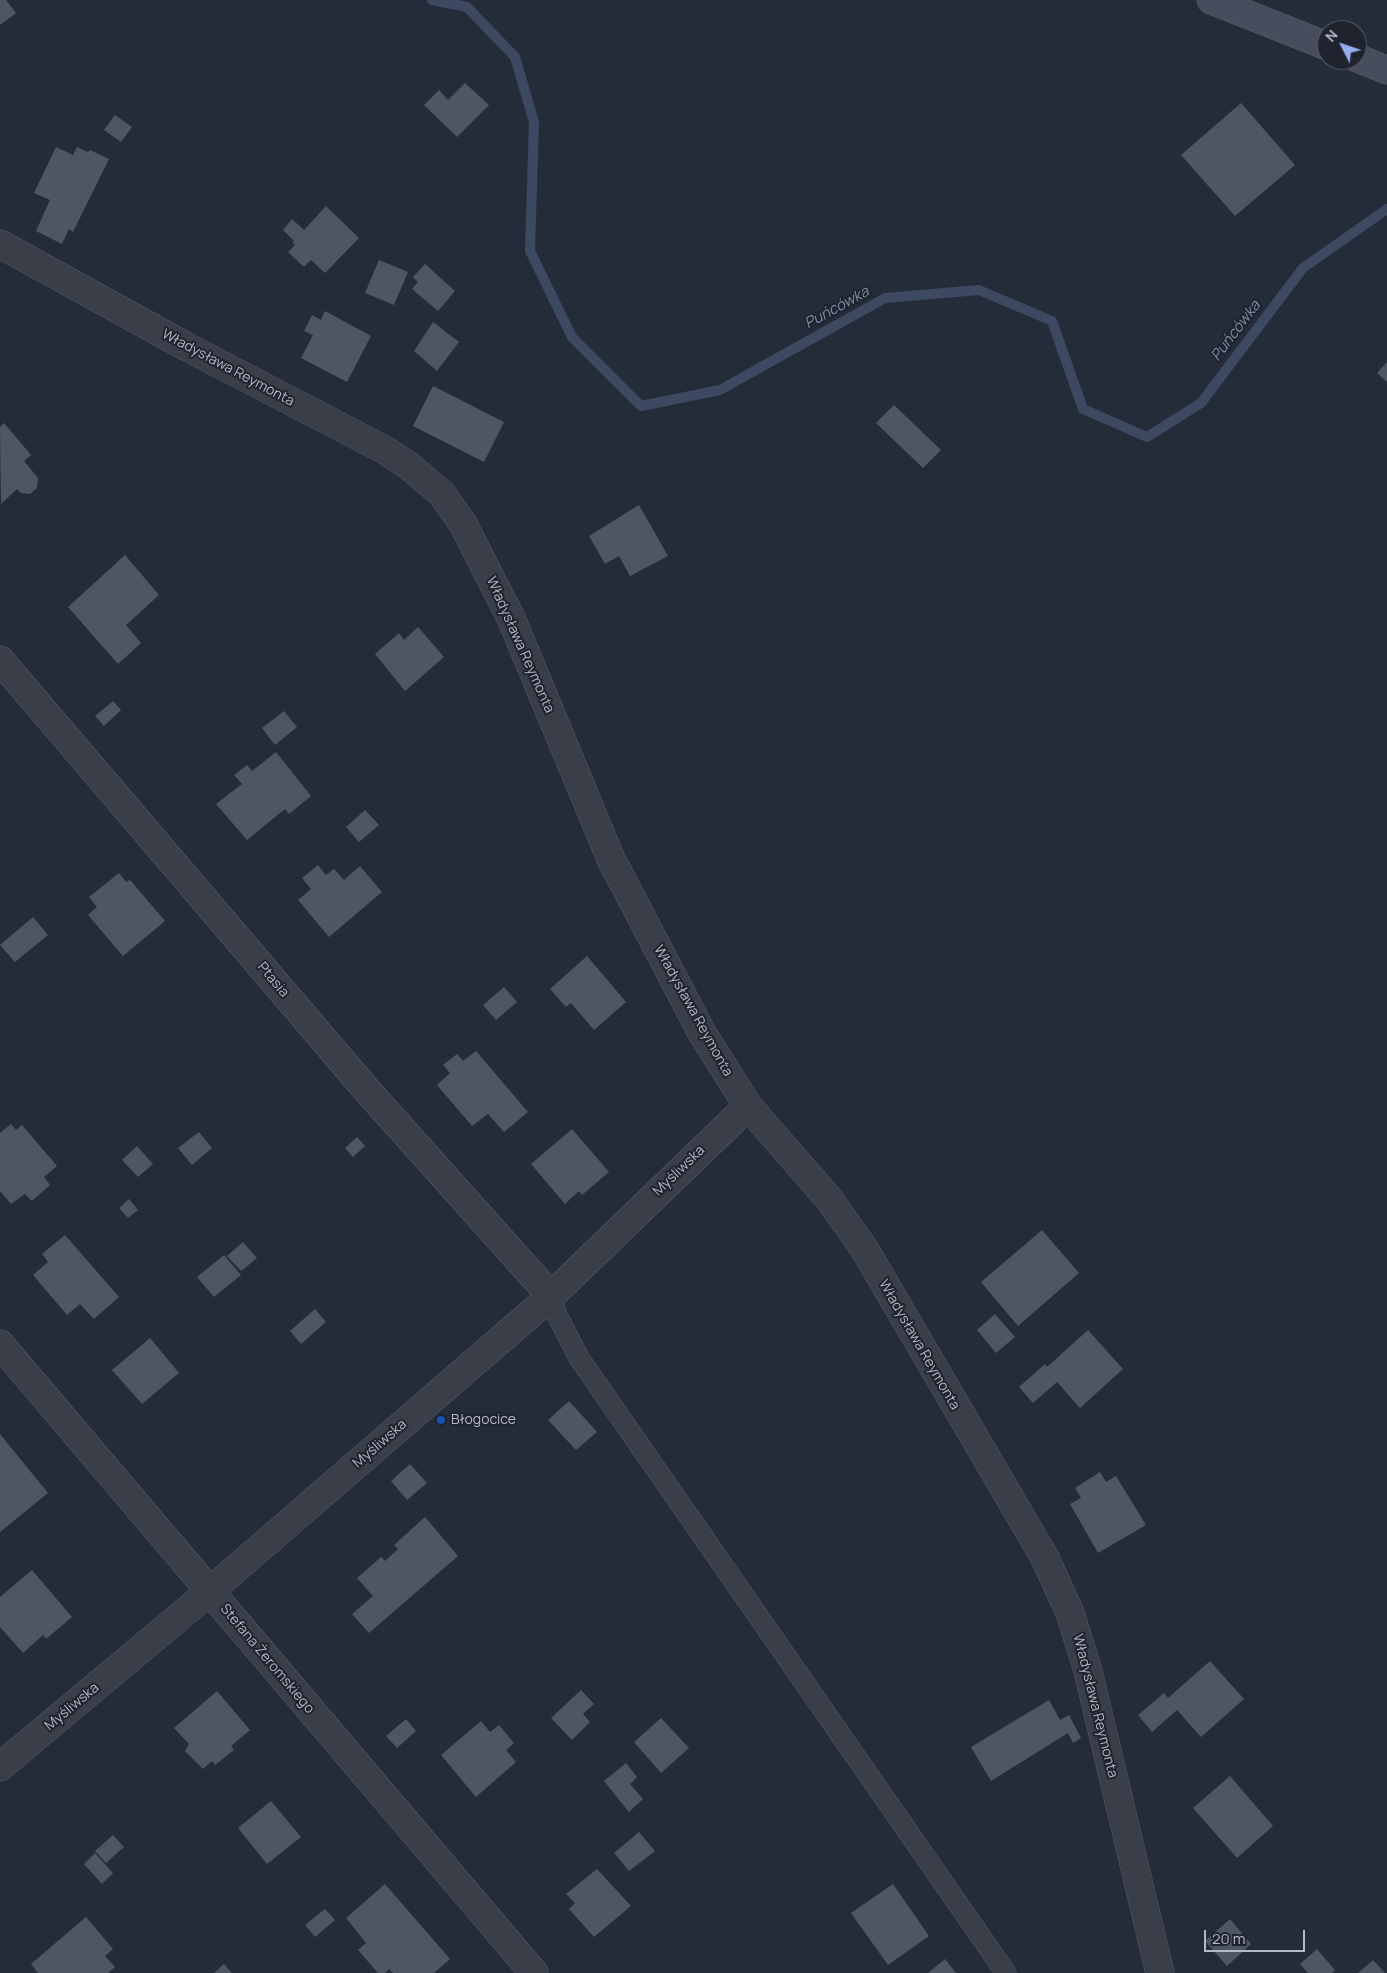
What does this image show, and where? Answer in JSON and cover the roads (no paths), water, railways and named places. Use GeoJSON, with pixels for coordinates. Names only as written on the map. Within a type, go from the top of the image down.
{"type":"FeatureCollection","features":[{"type":"Feature","properties":{"kind":"street"},"geometry":{"type":"LineString","coordinates":[[1211,0],[1317,42]]}},
{"type":"Feature","properties":{"kind":"street"},"geometry":{"type":"LineString","coordinates":[[1367,62],[1387,70]]}},
{"type":"Feature","properties":{"kind":"street","name":"Władysława Reymonta"},"geometry":{"type":"LineString","coordinates":[[0,244],[187,347],[385,450],[409,466],[442,494],[463,524],[511,618],[611,859],[702,1032],[748,1106],[829,1199],[865,1250],[1045,1558],[1070,1613],[1088,1671],[1160,1973]]}},
{"type":"Feature","properties":{"kind":"street","name":"Ptasia"},"geometry":{"type":"LineString","coordinates":[[0,660],[365,1088],[551,1296]]}},
{"type":"Feature","properties":{"kind":"street","name":"Myśliwska"},"geometry":{"type":"LineString","coordinates":[[0,1767],[209,1592],[551,1296],[748,1106]]}},
{"type":"Feature","properties":{"kind":"street","name":"Stefana Żeromskiego"},"geometry":{"type":"LineString","coordinates":[[0,1344],[534,1973]]}},
{"type":"Feature","properties":{"kind":"lane"},"geometry":{"type":"LineString","coordinates":[[551,1296],[556,1312],[579,1358],[1006,1973]]}},
{"type":"Feature","properties":{"kind":"waterway","name":"Puńcówka"},"geometry":{"type":"LineString","coordinates":[[432,0],[467,7],[515,57],[534,122],[530,251],[572,337],[641,406],[720,390],[885,298],[979,290],[1052,321],[1083,409],[1147,437],[1201,403],[1303,268],[1387,209]]}},
{"type":"Feature","properties":{"kind":"place","name":"Błogocice"},"geometry":{"type":"Point","coordinates":[441,1420]}}]}
